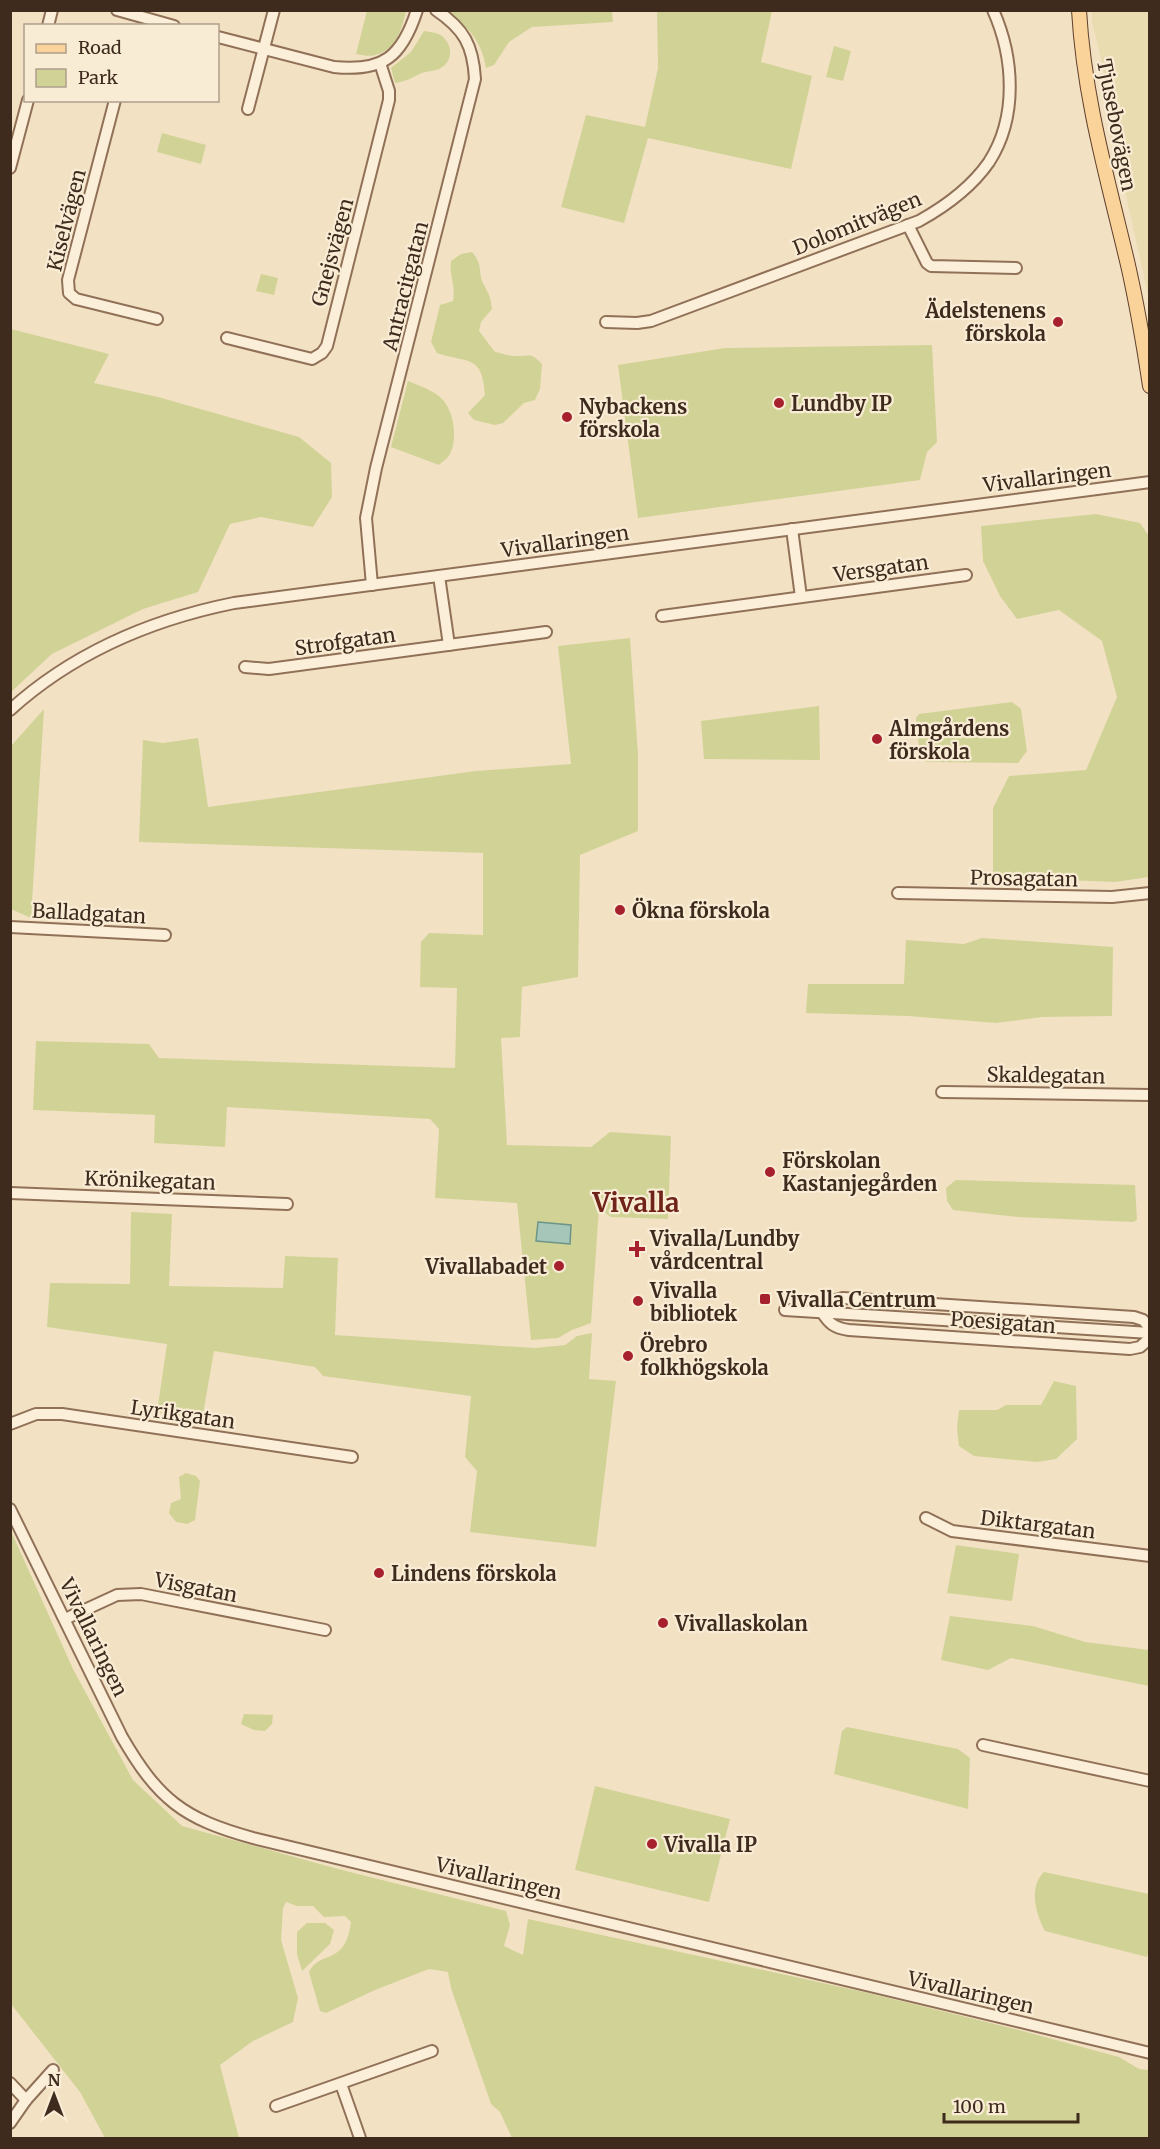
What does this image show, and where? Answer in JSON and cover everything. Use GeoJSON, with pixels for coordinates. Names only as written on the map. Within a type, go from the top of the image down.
{"type":"FeatureCollection","features":[{"type":"Feature","properties":{"kind":"main road","name":"Tjusebovägen"},"geometry":{"type":"LineString","coordinates":[[1078,10],[1092,111],[1106,183],[1128,269],[1149,386]]}},
{"type":"Feature","properties":{"kind":"street"},"geometry":{"type":"LineString","coordinates":[[117,10],[166,24]]}},
{"type":"Feature","properties":{"kind":"street"},"geometry":{"type":"LineString","coordinates":[[248,109],[274,10]]}},
{"type":"Feature","properties":{"kind":"street"},"geometry":{"type":"LineString","coordinates":[[219,37],[334,67],[359,68],[380,63],[396,52],[405,42],[417,10]]}},
{"type":"Feature","properties":{"kind":"street","name":"Antracitgatan"},"geometry":{"type":"LineString","coordinates":[[372,585],[366,518],[371,492],[475,79],[473,54],[468,42],[461,30],[435,10]]}},
{"type":"Feature","properties":{"kind":"street","name":"Dolomitvägen"},"geometry":{"type":"LineString","coordinates":[[606,322],[651,321],[919,221],[952,201],[989,162],[1005,124],[1010,81],[1004,42],[993,10]]}},
{"type":"Feature","properties":{"kind":"street","name":"Gnejsvägen"},"geometry":{"type":"LineString","coordinates":[[227,338],[312,359],[327,346],[390,100],[390,91],[380,63]]}},
{"type":"Feature","properties":{"kind":"street"},"geometry":{"type":"LineString","coordinates":[[10,168],[27,102]]}},
{"type":"Feature","properties":{"kind":"street","name":"Kiselvägen"},"geometry":{"type":"LineString","coordinates":[[114,102],[68,280],[69,293],[76,299],[157,319]]}},
{"type":"Feature","properties":{"kind":"street"},"geometry":{"type":"LineString","coordinates":[[908,225],[927,263],[931,266],[1016,268]]}},
{"type":"Feature","properties":{"kind":"street","name":"Vivallaringen"},"geometry":{"type":"LineString","coordinates":[[10,710],[52,675],[79,658],[128,633],[205,608],[1149,482]]}},
{"type":"Feature","properties":{"kind":"street"},"geometry":{"type":"LineString","coordinates":[[792,529],[801,597]]}},
{"type":"Feature","properties":{"kind":"street","name":"Versgatan"},"geometry":{"type":"LineString","coordinates":[[662,616],[966,575]]}},
{"type":"Feature","properties":{"kind":"street"},"geometry":{"type":"LineString","coordinates":[[439,576],[449,645]]}},
{"type":"Feature","properties":{"kind":"street","name":"Strofgatan"},"geometry":{"type":"LineString","coordinates":[[245,667],[269,669],[546,632]]}},
{"type":"Feature","properties":{"kind":"street","name":"Prosagatan"},"geometry":{"type":"LineString","coordinates":[[898,893],[1112,897],[1149,893]]}},
{"type":"Feature","properties":{"kind":"street","name":"Balladgatan"},"geometry":{"type":"LineString","coordinates":[[10,927],[165,935]]}},
{"type":"Feature","properties":{"kind":"street","name":"Skaldegatan"},"geometry":{"type":"LineString","coordinates":[[942,1092],[1149,1095]]}},
{"type":"Feature","properties":{"kind":"street","name":"Krönikegatan"},"geometry":{"type":"LineString","coordinates":[[10,1193],[287,1204]]}},
{"type":"Feature","properties":{"kind":"street","name":"Poesigatan"},"geometry":{"type":"LineString","coordinates":[[822,1312],[829,1302],[843,1298],[1134,1317],[1143,1320],[1149,1328]]}},
{"type":"Feature","properties":{"kind":"street","name":"Poesigatan"},"geometry":{"type":"LineString","coordinates":[[785,1310],[1149,1334]]}},
{"type":"Feature","properties":{"kind":"street","name":"Poesigatan"},"geometry":{"type":"LineString","coordinates":[[822,1312],[828,1322],[836,1328],[849,1330],[1130,1349],[1140,1347],[1149,1338]]}},
{"type":"Feature","properties":{"kind":"street","name":"Lyrikgatan"},"geometry":{"type":"LineString","coordinates":[[10,1424],[36,1414],[62,1414],[352,1457]]}},
{"type":"Feature","properties":{"kind":"street","name":"Vivallaringen"},"geometry":{"type":"LineString","coordinates":[[10,1509],[122,1737],[141,1769],[166,1797],[204,1822],[231,1832],[1149,2054]]}},
{"type":"Feature","properties":{"kind":"street","name":"Diktargatan"},"geometry":{"type":"LineString","coordinates":[[926,1518],[952,1531],[1149,1556]]}},
{"type":"Feature","properties":{"kind":"street","name":"Visgatan"},"geometry":{"type":"LineString","coordinates":[[65,1619],[117,1595],[141,1594],[325,1630]]}},
{"type":"Feature","properties":{"kind":"street"},"geometry":{"type":"LineString","coordinates":[[983,1746],[1149,1781]]}},
{"type":"Feature","properties":{"kind":"street"},"geometry":{"type":"LineString","coordinates":[[276,2106],[432,2051]]}},
{"type":"Feature","properties":{"kind":"street"},"geometry":{"type":"LineString","coordinates":[[10,2123],[26,2100],[53,2070]]}},
{"type":"Feature","properties":{"kind":"street"},"geometry":{"type":"LineString","coordinates":[[10,2083],[26,2100]]}},
{"type":"Feature","properties":{"kind":"street"},"geometry":{"type":"LineString","coordinates":[[340,2084],[360,2139]]}},
{"type":"Feature","properties":{"kind":"shaded area"},"geometry":{"type":"Polygon","coordinates":[[[1092,11],[1149,11],[1149,299],[1116,151],[1119,134],[1092,22],[1092,11]]]}},
{"type":"Feature","properties":{"kind":"shaded area"},"geometry":{"type":"Polygon","coordinates":[[[538,1222],[571,1225],[570,1244],[536,1241],[538,1222]]]}},
{"type":"Feature","properties":{"kind":"green space"},"geometry":{"type":"Polygon","coordinates":[[[367,11],[406,11],[400,32],[393,44],[388,49],[371,56],[356,54],[367,11]]]}},
{"type":"Feature","properties":{"kind":"green space"},"geometry":{"type":"Polygon","coordinates":[[[447,11],[612,11],[613,22],[532,27],[509,42],[494,65],[486,68],[481,50],[473,35],[447,11]]]}},
{"type":"Feature","properties":{"kind":"green space"},"geometry":{"type":"Polygon","coordinates":[[[657,11],[772,11],[761,62],[812,76],[791,169],[648,138],[624,223],[561,207],[586,115],[645,127],[658,68],[657,11]]]}},
{"type":"Feature","properties":{"kind":"green space"},"geometry":{"type":"Polygon","coordinates":[[[424,31],[438,34],[446,40],[450,48],[448,61],[439,69],[395,83],[391,68],[411,52],[424,31]]]}},
{"type":"Feature","properties":{"kind":"green space"},"geometry":{"type":"Polygon","coordinates":[[[834,46],[851,51],[843,81],[826,77],[834,46]]]}},
{"type":"Feature","properties":{"kind":"green space"},"geometry":{"type":"Polygon","coordinates":[[[162,133],[206,145],[201,164],[157,152],[162,133]]]}},
{"type":"Feature","properties":{"kind":"green space"},"geometry":{"type":"Polygon","coordinates":[[[472,252],[478,261],[492,309],[481,322],[479,331],[495,352],[513,356],[532,356],[542,364],[540,389],[535,400],[524,403],[503,423],[495,425],[474,420],[468,413],[485,395],[481,372],[477,366],[472,362],[437,353],[431,342],[440,305],[453,301],[451,261],[461,254],[472,252]]]}},
{"type":"Feature","properties":{"kind":"green space"},"geometry":{"type":"Polygon","coordinates":[[[261,274],[278,278],[274,295],[256,291],[261,274]]]}},
{"type":"Feature","properties":{"kind":"green space"},"geometry":{"type":"Polygon","coordinates":[[[11,329],[109,354],[94,383],[158,397],[299,437],[331,463],[332,497],[313,527],[261,517],[230,524],[198,592],[143,609],[52,654],[11,692],[11,329]]]}},
{"type":"Feature","properties":{"kind":"green space","name":"Lundby IP"},"geometry":{"type":"Polygon","coordinates":[[[932,345],[937,442],[927,452],[920,480],[638,518],[618,365],[725,348],[932,345]]]}},
{"type":"Feature","properties":{"kind":"green space"},"geometry":{"type":"Polygon","coordinates":[[[408,381],[426,388],[442,399],[452,418],[454,441],[450,454],[439,465],[391,447],[408,381]]]}},
{"type":"Feature","properties":{"kind":"green space"},"geometry":{"type":"Polygon","coordinates":[[[1096,514],[1140,523],[1149,536],[1149,877],[1115,882],[993,877],[993,808],[1009,776],[1086,770],[1117,697],[1102,641],[1059,610],[1017,619],[1000,596],[983,561],[981,526],[1096,514]]]}},
{"type":"Feature","properties":{"kind":"green space"},"geometry":{"type":"Polygon","coordinates":[[[630,638],[638,755],[638,831],[580,855],[578,977],[522,987],[520,1037],[501,1038],[507,1145],[591,1147],[610,1132],[671,1136],[668,1219],[611,1217],[599,1209],[591,1323],[558,1338],[531,1340],[517,1203],[435,1198],[439,1129],[430,1119],[227,1107],[225,1147],[154,1143],[155,1115],[33,1110],[36,1041],[149,1044],[159,1058],[455,1068],[457,988],[420,987],[421,942],[429,933],[483,935],[483,853],[139,842],[143,740],[163,743],[198,738],[208,807],[476,771],[571,764],[558,646],[630,638]]]}},
{"type":"Feature","properties":{"kind":"green space"},"geometry":{"type":"Polygon","coordinates":[[[1012,702],[1021,709],[1027,751],[1018,763],[927,762],[920,758],[916,718],[919,714],[1012,702]]]}},
{"type":"Feature","properties":{"kind":"green space"},"geometry":{"type":"Polygon","coordinates":[[[819,706],[820,760],[704,759],[701,721],[819,706]]]}},
{"type":"Feature","properties":{"kind":"green space"},"geometry":{"type":"Polygon","coordinates":[[[44,709],[31,918],[11,909],[11,746],[44,709]]]}},
{"type":"Feature","properties":{"kind":"green space"},"geometry":{"type":"Polygon","coordinates":[[[982,938],[1113,947],[1112,1016],[1042,1017],[996,1023],[908,1016],[806,1013],[808,984],[904,984],[906,940],[964,944],[982,938]]]}},
{"type":"Feature","properties":{"kind":"green space"},"geometry":{"type":"Polygon","coordinates":[[[956,1180],[1135,1185],[1137,1220],[1133,1222],[1018,1217],[953,1210],[947,1201],[946,1188],[956,1180]]]}},
{"type":"Feature","properties":{"kind":"green space"},"geometry":{"type":"Polygon","coordinates":[[[131,1212],[172,1214],[169,1286],[283,1288],[285,1256],[338,1258],[335,1335],[535,1348],[565,1345],[577,1336],[592,1333],[589,1379],[616,1381],[596,1547],[470,1532],[477,1471],[465,1457],[471,1396],[323,1376],[315,1367],[214,1351],[202,1420],[157,1412],[167,1344],[47,1327],[50,1283],[130,1284],[131,1212]]]}},
{"type":"Feature","properties":{"kind":"green space"},"geometry":{"type":"Polygon","coordinates":[[[1054,1381],[1076,1386],[1077,1439],[1056,1459],[1037,1462],[974,1456],[959,1446],[957,1428],[959,1410],[997,1410],[1006,1405],[1041,1405],[1054,1381]]]}},
{"type":"Feature","properties":{"kind":"green space"},"geometry":{"type":"Polygon","coordinates":[[[186,1473],[196,1476],[200,1481],[195,1520],[187,1524],[176,1522],[169,1513],[171,1503],[181,1499],[179,1477],[186,1473]]]}},
{"type":"Feature","properties":{"kind":"green space"},"geometry":{"type":"Polygon","coordinates":[[[11,1531],[73,1669],[133,1780],[182,1826],[338,1869],[506,1911],[510,1925],[504,1946],[523,1955],[528,1919],[864,1992],[1119,2057],[1139,2069],[1149,2070],[1149,2138],[512,2138],[500,2112],[491,2104],[451,1988],[448,1972],[429,1969],[375,1990],[326,2013],[320,2011],[309,1972],[314,1965],[338,1952],[344,1946],[351,1922],[345,1916],[324,1917],[313,1906],[297,1906],[286,1902],[283,1908],[281,1940],[298,1998],[293,2022],[253,2041],[220,2065],[239,2138],[105,2138],[80,2092],[11,2004],[11,1531]]]}},
{"type":"Feature","properties":{"kind":"green space"},"geometry":{"type":"Polygon","coordinates":[[[956,1545],[1019,1554],[1012,1601],[947,1593],[956,1545]]]}},
{"type":"Feature","properties":{"kind":"green space"},"geometry":{"type":"Polygon","coordinates":[[[950,1616],[1033,1626],[1085,1642],[1149,1650],[1149,1686],[1011,1658],[988,1670],[941,1660],[950,1616]]]}},
{"type":"Feature","properties":{"kind":"green space"},"geometry":{"type":"Polygon","coordinates":[[[244,1714],[273,1715],[272,1724],[265,1731],[254,1730],[241,1724],[244,1714]]]}},
{"type":"Feature","properties":{"kind":"green space"},"geometry":{"type":"Polygon","coordinates":[[[847,1727],[958,1749],[970,1758],[968,1809],[834,1774],[842,1731],[847,1727]]]}},
{"type":"Feature","properties":{"kind":"green space","name":"Vivalla IP"},"geometry":{"type":"Polygon","coordinates":[[[595,1786],[730,1819],[709,1902],[575,1870],[595,1786]]]}},
{"type":"Feature","properties":{"kind":"green space"},"geometry":{"type":"Polygon","coordinates":[[[1044,1872],[1149,1894],[1150,1946],[1147,1957],[1045,1931],[1035,1901],[1036,1885],[1044,1872]]]}},
{"type":"Feature","properties":{"kind":"green space"},"geometry":{"type":"Polygon","coordinates":[[[307,1923],[325,1923],[334,1930],[330,1944],[302,1971],[297,1954],[297,1932],[307,1923]]]}},
{"type":"Feature","properties":{"kind":"place","name":"Ädelstenens förskola"},"geometry":{"type":"Point","coordinates":[1058,322]}},
{"type":"Feature","properties":{"kind":"place","name":"Lundby IP"},"geometry":{"type":"Point","coordinates":[779,403]}},
{"type":"Feature","properties":{"kind":"place","name":"Nybackens förskola"},"geometry":{"type":"Point","coordinates":[567,417]}},
{"type":"Feature","properties":{"kind":"place","name":"Almgårdens förskola"},"geometry":{"type":"Point","coordinates":[877,739]}},
{"type":"Feature","properties":{"kind":"place","name":"Ökna förskola"},"geometry":{"type":"Point","coordinates":[620,910]}},
{"type":"Feature","properties":{"kind":"place","name":"Förskolan Kastanjegården"},"geometry":{"type":"Point","coordinates":[770,1172]}},
{"type":"Feature","properties":{"kind":"place","name":"Vivalla/Lundby vårdcentral"},"geometry":{"type":"Point","coordinates":[637,1249]}},
{"type":"Feature","properties":{"kind":"place","name":"Vivallabadet"},"geometry":{"type":"Point","coordinates":[559,1266]}},
{"type":"Feature","properties":{"kind":"place","name":"Vivalla Centrum"},"geometry":{"type":"Point","coordinates":[765,1299]}},
{"type":"Feature","properties":{"kind":"place","name":"Vivalla bibliotek"},"geometry":{"type":"Point","coordinates":[638,1301]}},
{"type":"Feature","properties":{"kind":"place","name":"Örebro folkhögskola"},"geometry":{"type":"Point","coordinates":[628,1356]}},
{"type":"Feature","properties":{"kind":"place","name":"Lindens förskola"},"geometry":{"type":"Point","coordinates":[379,1573]}},
{"type":"Feature","properties":{"kind":"place","name":"Vivallaskolan"},"geometry":{"type":"Point","coordinates":[663,1623]}},
{"type":"Feature","properties":{"kind":"place","name":"Vivalla IP"},"geometry":{"type":"Point","coordinates":[652,1844]}},
{"type":"Feature","properties":{"kind":"district","name":"Vivalla"},"geometry":{"type":"Point","coordinates":[636,1202]}}]}
